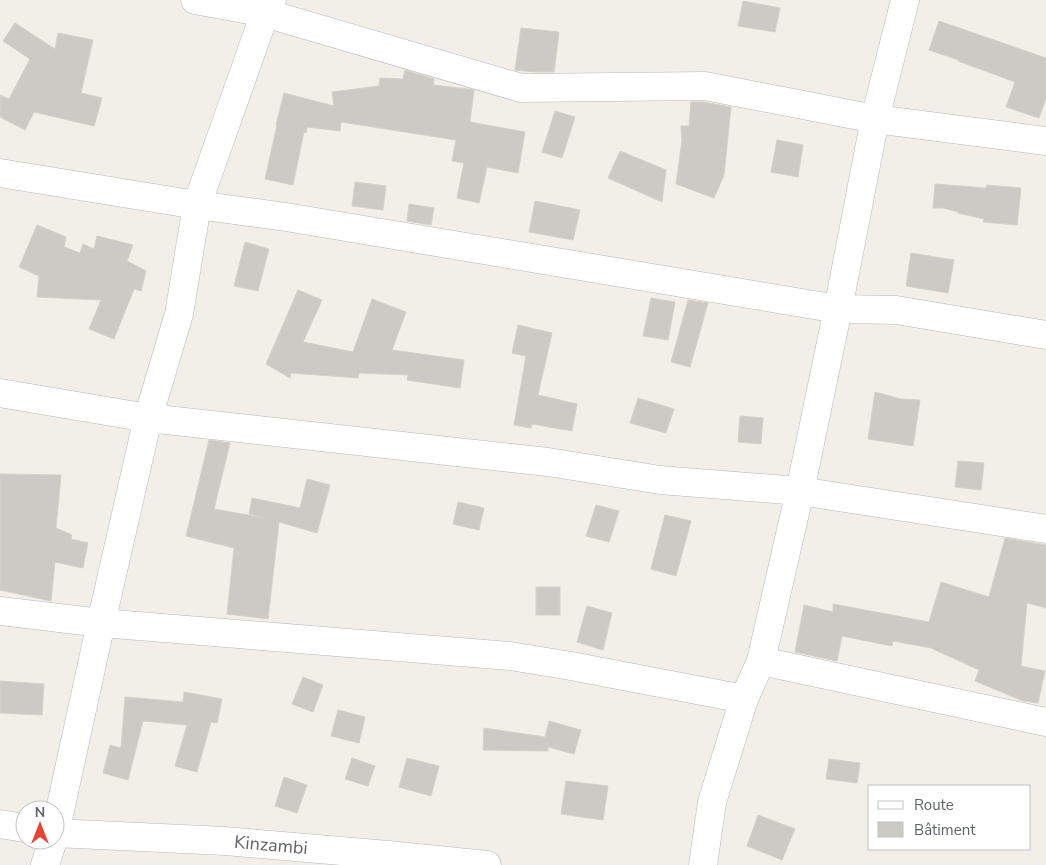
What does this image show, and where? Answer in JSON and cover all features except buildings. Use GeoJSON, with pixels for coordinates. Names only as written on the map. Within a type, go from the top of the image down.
{"type":"FeatureCollection","features":[{"type":"Feature","properties":{"kind":"street"},"geometry":{"type":"LineString","coordinates":[[195,0],[268,7],[521,88],[705,86],[874,119],[1046,141]]}},
{"type":"Feature","properties":{"kind":"street"},"geometry":{"type":"LineString","coordinates":[[703,865],[712,802],[744,699],[761,662],[800,491],[838,310],[874,119],[906,0]]}},
{"type":"Feature","properties":{"kind":"street"},"geometry":{"type":"LineString","coordinates":[[62,800],[148,418],[179,314],[197,204],[268,7]]}},
{"type":"Feature","properties":{"kind":"street"},"geometry":{"type":"LineString","coordinates":[[0,173],[286,217],[838,310],[896,310],[1046,335]]}},
{"type":"Feature","properties":{"kind":"street"},"geometry":{"type":"LineString","coordinates":[[0,393],[148,418],[548,462],[660,480],[800,491],[1046,529]]}},
{"type":"Feature","properties":{"kind":"street"},"geometry":{"type":"LineString","coordinates":[[0,611],[101,623],[510,656],[744,699]]}},
{"type":"Feature","properties":{"kind":"street"},"geometry":{"type":"LineString","coordinates":[[761,662],[1046,722]]}},
{"type":"Feature","properties":{"kind":"street"},"geometry":{"type":"LineString","coordinates":[[0,824],[15,826]]}},
{"type":"Feature","properties":{"kind":"street","name":"Kinzambi"},"geometry":{"type":"LineString","coordinates":[[65,833],[225,840],[487,865]]}},
{"type":"Feature","properties":{"kind":"street"},"geometry":{"type":"LineString","coordinates":[[45,865],[50,850]]}}]}
